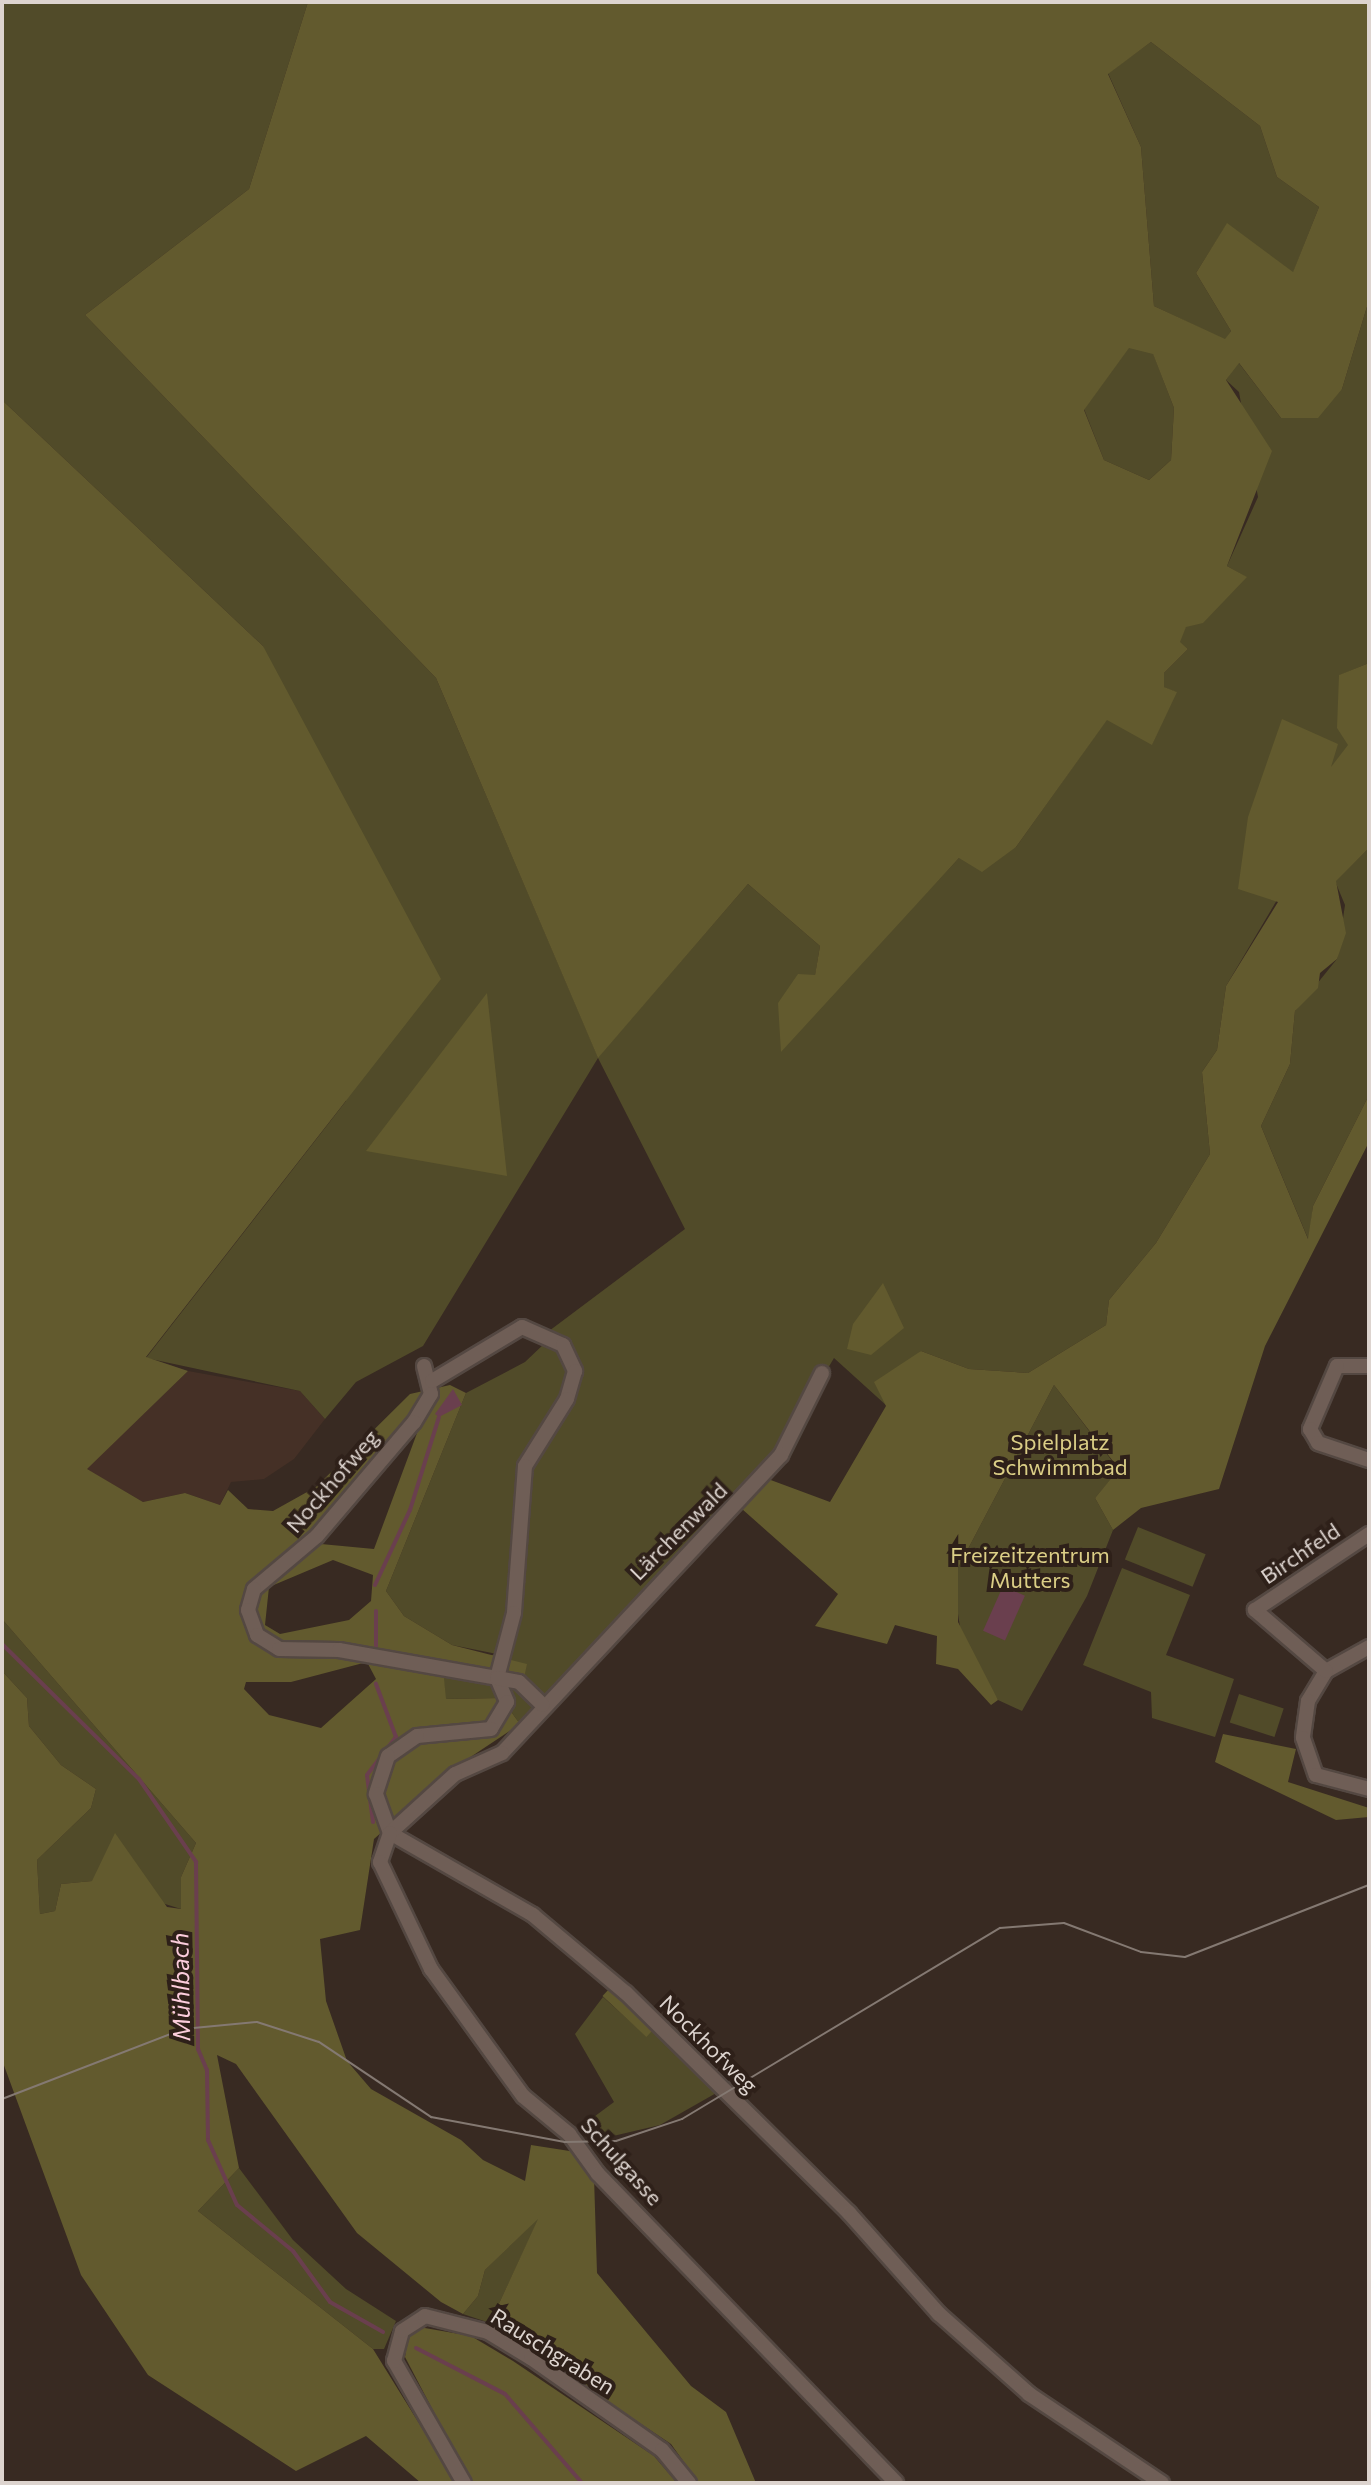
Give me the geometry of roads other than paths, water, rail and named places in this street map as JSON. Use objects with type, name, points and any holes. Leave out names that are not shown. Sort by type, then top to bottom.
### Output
[{"type":"street","points":[[390,1833],[376,1794],[388,1756],[417,1736],[491,1729],[507,1702],[497,1678],[514,1613],[525,1466],[575,1376],[563,1345],[531,1328],[512,1329],[432,1381],[424,1366]]},
{"type":"street","points":[[1369,1366],[1337,1366],[1310,1429],[1318,1443],[1369,1460]]},
{"type":"street","name":"Lärchenwald","points":[[390,1833],[455,1774],[502,1753],[543,1705],[781,1455],[822,1373]]},
{"type":"street","name":"Nockhofweg","points":[[432,1381],[426,1407],[317,1536],[257,1584],[249,1616],[257,1635],[279,1649],[339,1650],[497,1678]]},
{"type":"street","name":"Birchfeld","points":[[1326,1671],[1255,1610],[1369,1534]]},
{"type":"street","points":[[1369,1647],[1326,1671],[1308,1701],[1306,1758],[1316,1775],[1369,1789]]},
{"type":"street","points":[[497,1678],[519,1682],[543,1705]]},
{"type":"street","name":"Nockhofweg","points":[[390,1833],[533,1915],[591,1963],[849,2213],[944,2318],[1029,2394],[1162,2483]]},
{"type":"street","name":"Schulgasse","points":[[390,1833],[380,1862],[424,1955],[523,2096],[569,2134],[598,2174],[788,2363],[896,2483]]},
{"type":"street","name":"Rauschgraben","points":[[464,2483],[394,2361],[402,2331],[425,2316],[488,2332],[531,2358],[662,2450],[689,2483]]},
{"type":"waterway","points":[[375,1585],[410,1510],[439,1417]]},
{"type":"waterway","points":[[376,1611],[376,1646]]},
{"type":"waterway","name":"Mühlbach","points":[[2,1644],[139,1779],[196,1862],[198,2049],[207,2070],[208,2140],[237,2205],[293,2251],[330,2302],[383,2332]]},
{"type":"waterway","points":[[373,1822],[367,1775],[396,1737],[376,1684]]},
{"type":"waterway","name":"Mühlbach","points":[[416,2348],[505,2394],[582,2483]]},
{"type":"tram line","points":[[2,2099],[183,2029],[257,2022],[319,2042],[431,2117],[565,2142],[616,2141],[682,2119],[1000,1928],[1064,1923],[1141,1952],[1185,1957],[1369,1885]]},
{"type":"park label","name":"Spielplatz Schwimmbad","points":[[1060,1454]]},
{"type":"park label","name":"Freizeitzentrum Mutters","points":[[1030,1566]]}]
